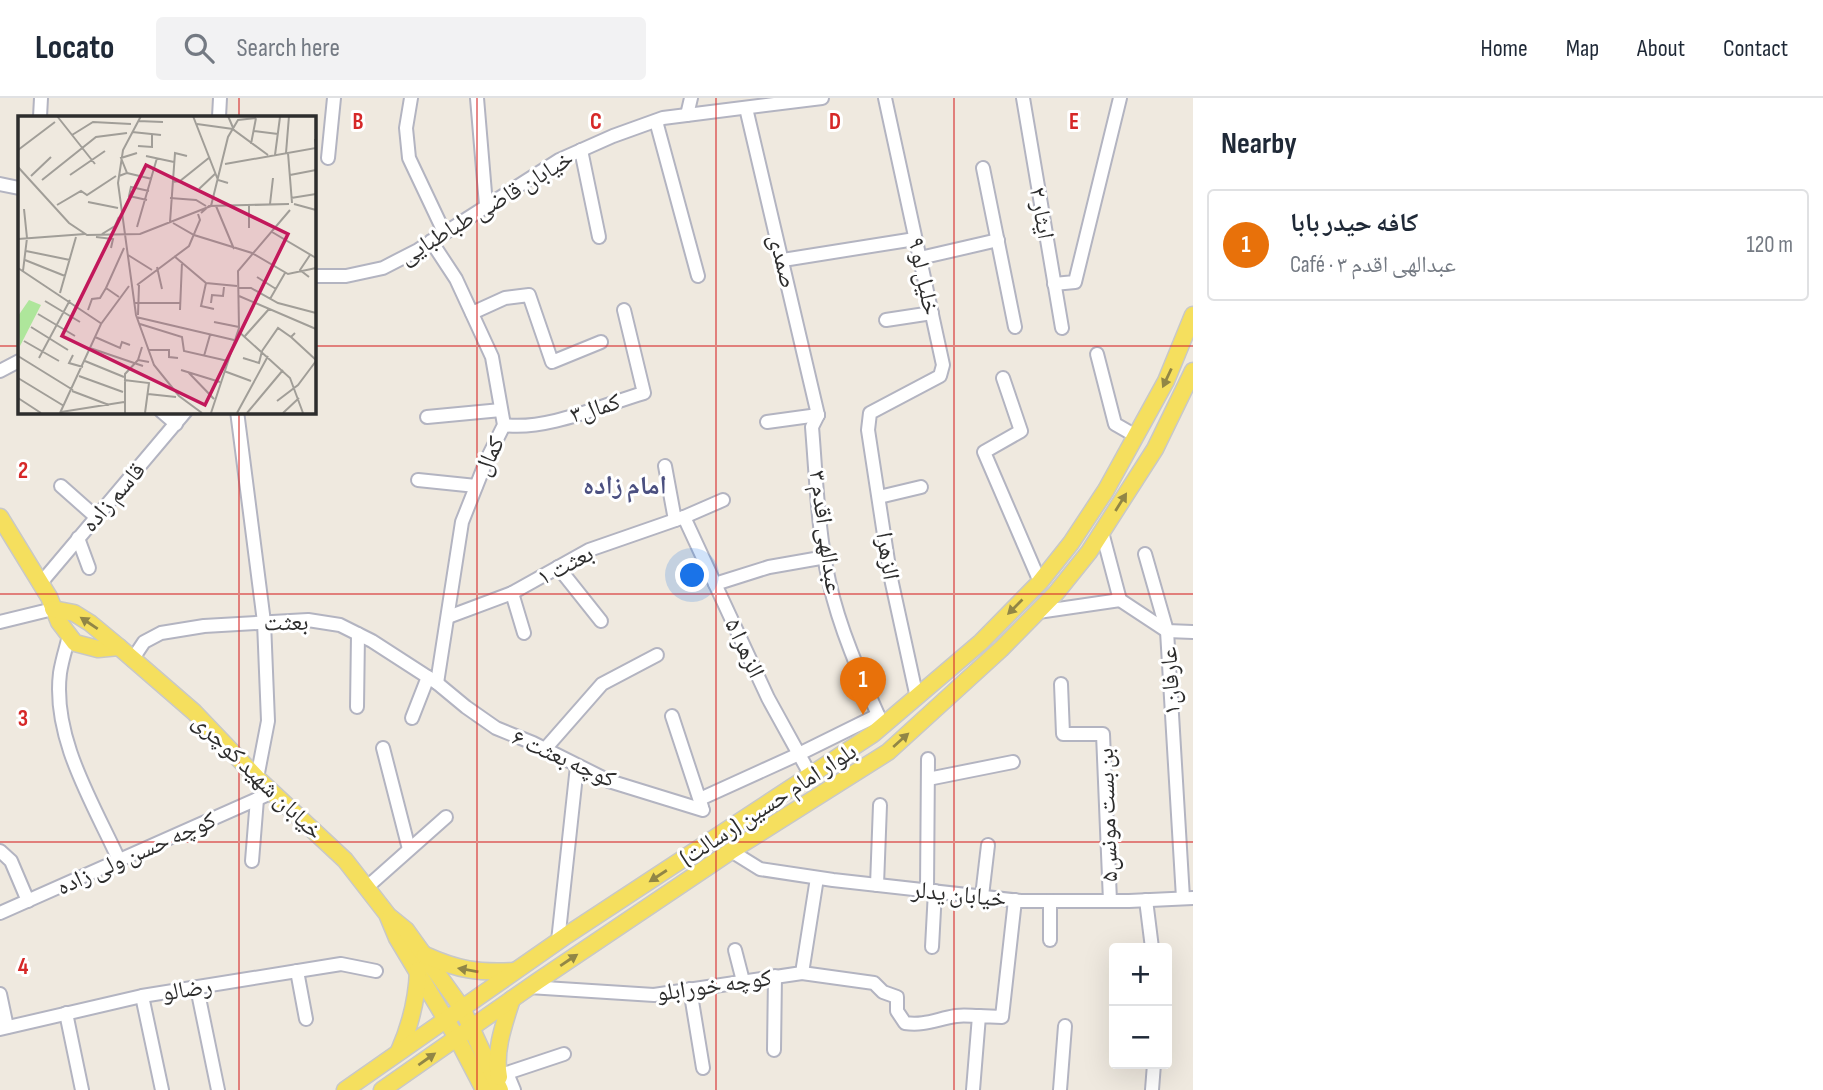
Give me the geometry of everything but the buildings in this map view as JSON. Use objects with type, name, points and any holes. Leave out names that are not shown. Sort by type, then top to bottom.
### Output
[{"type":"main road","name":"بلوار امام حسین (رسالت)","points":[[345,1090],[558,941],[811,776],[881,720],[917,698],[981,642],[1040,582],[1092,511],[1166,381],[1193,315]]},
{"type":"main road","name":"بلوار امام حسین (رسالت)","points":[[382,1090],[731,851],[888,752],[1001,649],[1056,593],[1102,532],[1155,449],[1193,370]]},
{"type":"main road","points":[[0,517],[75,643],[91,648],[119,647]]},
{"type":"main road","name":"خیابان شهید کوچری","points":[[53,609],[74,613],[119,647],[194,712],[257,778],[345,860],[387,914],[397,938],[462,1007],[501,1090]]},
{"type":"main road","points":[[399,1052],[411,1026],[421,962],[483,973],[514,971]]},
{"type":"main road","name":"خیابان شهید کوچری","points":[[421,962],[484,1090]]},
{"type":"main road","points":[[501,1090],[497,1065],[502,1031],[512,999]]},
{"type":"street","points":[[40,116],[41,98]]},
{"type":"street","points":[[219,116],[220,98]]},
{"type":"street","points":[[328,158],[334,98]]},
{"type":"street","points":[[411,98],[406,128],[409,158],[444,232]]},
{"type":"street","points":[[477,98],[486,205]]},
{"type":"street","points":[[687,115],[691,98]]},
{"type":"street","name":"خیابان قاضی طباطبایی","points":[[315,276],[346,275],[383,268],[418,250],[559,160],[656,121],[822,98]]},
{"type":"street","name":"خلیل لو ۹","points":[[870,413],[940,376],[943,365],[885,98]]},
{"type":"street","name":"ایثار ۲","points":[[1023,98],[1062,328]]},
{"type":"street","points":[[1054,284],[1075,282],[1120,98]]},
{"type":"street","name":"صمدی","points":[[746,108],[818,415]]},
{"type":"street","points":[[656,121],[698,276]]},
{"type":"street","points":[[581,150],[599,237]]},
{"type":"street","points":[[983,168],[1015,327]]},
{"type":"street","points":[[0,184],[18,188]]},
{"type":"street","points":[[783,260],[915,239]]},
{"type":"street","points":[[920,258],[998,240]]},
{"type":"street","name":"کمال","points":[[412,718],[432,680],[448,617],[462,522],[504,425],[492,357],[456,279],[431,241]]},
{"type":"street","points":[[472,313],[505,298],[529,295],[552,362],[601,342]]},
{"type":"street","name":"کمال۳","points":[[504,425],[522,427],[556,420],[644,393],[624,310]]},
{"type":"street","points":[[886,320],[932,313]]},
{"type":"street","points":[[1097,354],[1115,424],[1136,436]]},
{"type":"street","points":[[0,371],[18,362]]},
{"type":"street","points":[[1003,378],[1021,431],[984,452],[1040,582]]},
{"type":"street","points":[[427,418],[501,410]]},
{"type":"street","points":[[163,413],[176,424]]},
{"type":"street","name":"قاسم زاده","points":[[40,584],[184,413]]},
{"type":"street","points":[[237,413],[264,622],[268,721],[257,778]]},
{"type":"street","name":"الزهرا","points":[[870,413],[869,430],[890,574],[917,698]]},
{"type":"street","points":[[767,422],[818,415]]},
{"type":"street","name":"عبدالهی اقدم ۳","points":[[818,415],[813,427],[829,580],[859,673],[881,720]]},
{"type":"street","name":"الزهرا ۵","points":[[665,466],[680,518],[715,584],[768,698],[811,776]]},
{"type":"street","points":[[418,480],[476,486]]},
{"type":"street","points":[[61,486],[96,517]]},
{"type":"street","points":[[879,497],[921,487]]},
{"type":"street","name":"بعثت ۱","points":[[448,617],[512,593],[589,550],[723,500]]},
{"type":"street","points":[[1102,532],[1120,600]]},
{"type":"street","points":[[78,538],[89,568]]},
{"type":"street","name":"عارفان۱","points":[[1145,554],[1167,631],[1188,898]]},
{"type":"street","points":[[715,584],[769,567],[826,557]]},
{"type":"street","points":[[558,567],[601,621]]},
{"type":"street","points":[[512,593],[524,633]]},
{"type":"street","points":[[1038,612],[1120,600],[1167,631],[1193,632]]},
{"type":"street","points":[[0,622],[53,609]]},
{"type":"street","name":"بعثت","points":[[132,660],[144,642],[161,632],[204,626],[308,620],[340,625],[359,634],[432,680]]},
{"type":"street","points":[[357,708],[359,634]]},
{"type":"street","points":[[69,636],[60,675],[61,714],[69,744],[119,860]]},
{"type":"street","points":[[545,749],[602,684],[657,655]]},
{"type":"street","name":"کوچه بعثت ۶","points":[[432,680],[496,727],[577,766],[609,780],[701,805]]},
{"type":"street","name":"بن بست مونس۵","points":[[1061,684],[1063,734],[1103,734],[1110,901]]},
{"type":"street","points":[[672,716],[701,805],[799,754],[881,720]]},
{"type":"street","points":[[383,748],[410,849]]},
{"type":"street","points":[[928,759],[932,947]]},
{"type":"street","points":[[928,779],[1013,762]]},
{"type":"street","points":[[558,941],[577,766]]},
{"type":"street","name":"کوچه حسن ولی زاده","points":[[0,914],[273,792]]},
{"type":"street","points":[[252,861],[257,799]]},
{"type":"street","points":[[877,885],[880,805]]},
{"type":"street","points":[[366,888],[446,817]]},
{"type":"street","points":[[982,897],[988,845]]},
{"type":"street","points":[[0,851],[11,861],[28,901]]},
{"type":"street","name":"خیابان یدلر","points":[[731,851],[760,869],[982,897],[1051,901],[1188,898]]},
{"type":"street","name":"کوچه خورابلو","points":[[529,987],[654,995],[802,973],[817,878]]},
{"type":"street","points":[[802,973],[874,983],[883,992],[897,997],[897,1011],[905,1023],[916,1025],[957,1016],[1002,1017],[1015,900]]},
{"type":"street","points":[[1146,900],[1151,943]]},
{"type":"street","points":[[1050,940],[1051,901]]},
{"type":"street","points":[[735,950],[743,981]]},
{"type":"street","name":"رضالو","points":[[3,1028],[142,996],[341,964],[376,971]]},
{"type":"street","points":[[297,971],[306,1019]]},
{"type":"street","points":[[774,1050],[775,976]]},
{"type":"street","points":[[197,988],[218,1090]]},
{"type":"street","points":[[690,989],[703,1068]]},
{"type":"street","points":[[0,994],[3,1028]]},
{"type":"street","points":[[142,996],[162,1090]]},
{"type":"street","points":[[66,1013],[82,1090]]},
{"type":"street","points":[[973,1090],[979,1016]]},
{"type":"street","points":[[1060,1090],[1065,1026]]},
{"type":"street","points":[[514,1090],[507,1073],[564,1054]]},
{"type":"street","points":[[1152,1090],[1154,1069]]},
{"type":"place","name":"کافه حیدر بابا","points":[[863,715]]},
{"type":"district","name":"امام زاده","points":[[625,485]]}]
